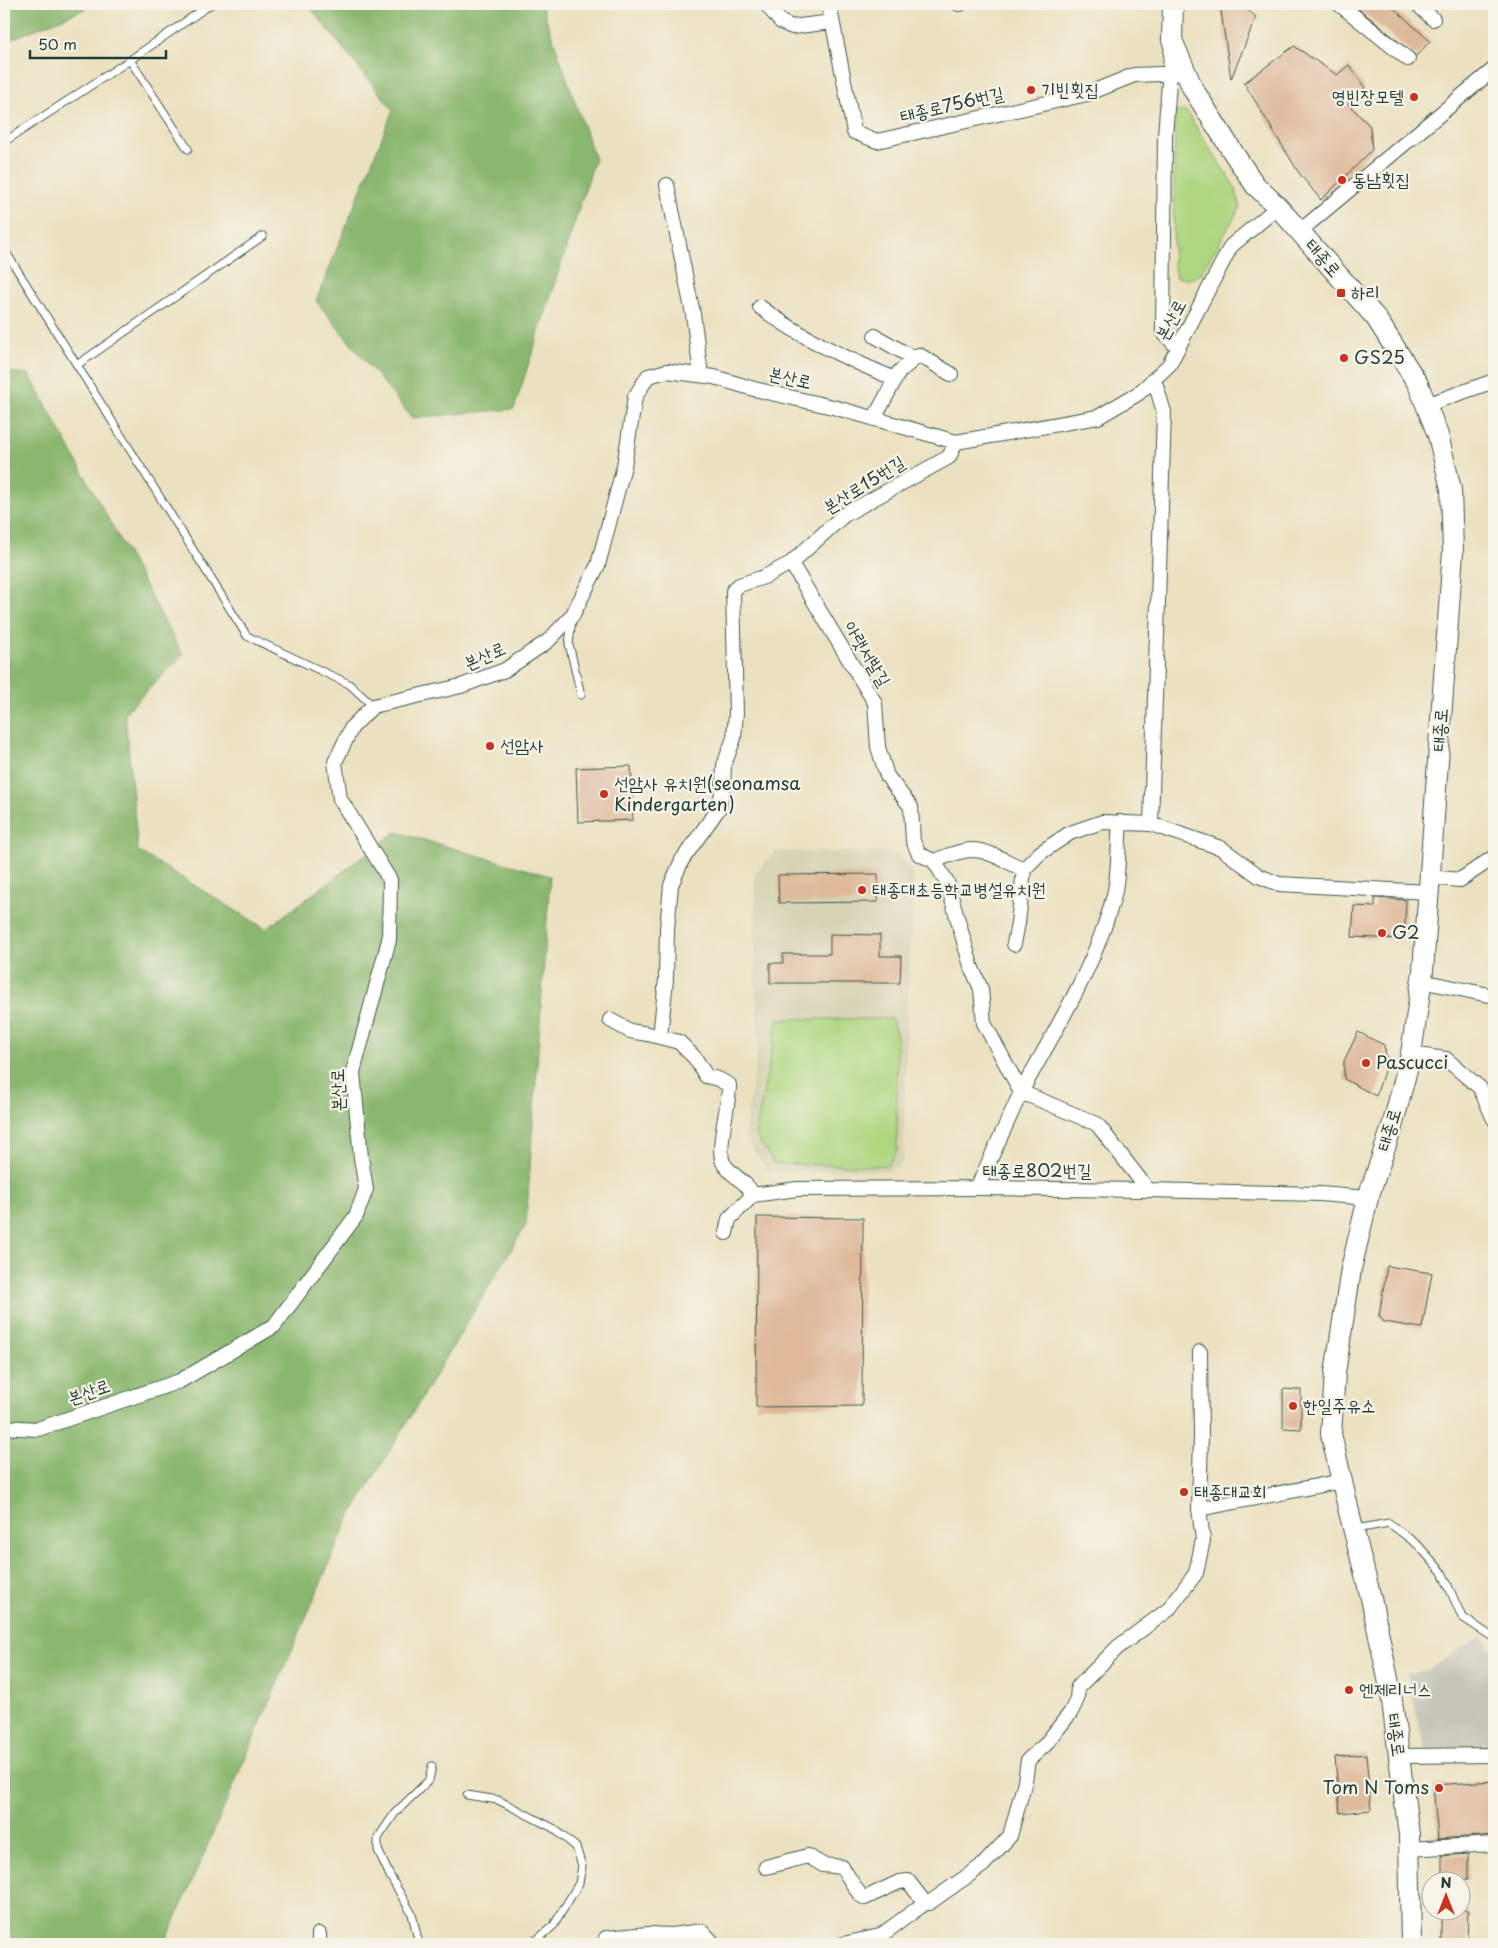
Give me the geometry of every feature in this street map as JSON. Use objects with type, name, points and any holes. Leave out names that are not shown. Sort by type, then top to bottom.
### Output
[{"type":"main road","name":"태종로","points":[[1173,4],[1172,40],[1178,74],[1193,89],[1255,185],[1300,231],[1376,318],[1408,366],[1418,384],[1438,435],[1452,489],[1453,551],[1422,981],[1411,1054],[1392,1127],[1368,1198],[1352,1270],[1335,1373],[1331,1434],[1377,1626],[1390,1693],[1409,1849],[1411,1944]]},
{"type":"street","points":[[766,4],[781,22],[792,27],[832,22]]},
{"type":"street","name":"태종로756번길","points":[[829,4],[854,132],[877,141],[1087,94],[1134,74],[1178,74]]},
{"type":"street","points":[[1339,4],[1408,59]]},
{"type":"street","points":[[1417,4],[1433,20]]},
{"type":"street","points":[[1300,231],[1494,69]]},
{"type":"street","points":[[1178,74],[1165,136],[1163,332],[1178,348]]},
{"type":"street","points":[[667,185],[693,314],[701,375]]},
{"type":"street","name":"본산로","points":[[4,1427],[38,1429],[180,1381],[274,1326],[356,1216],[366,1189],[361,1158],[353,1072],[389,940],[390,880],[340,799],[335,762],[352,727],[373,706],[461,686],[505,670],[548,641],[572,616],[598,565],[624,466],[635,397],[648,376],[667,371],[714,377],[956,442],[1098,417],[1139,393],[1169,365],[1231,246],[1278,207]]},
{"type":"street","points":[[760,307],[778,320],[845,357],[896,379]]},
{"type":"street","points":[[875,336],[915,359]]},
{"type":"street","points":[[874,419],[899,372],[919,355],[951,374]]},
{"type":"street","points":[[1151,824],[1164,412],[1154,379]]},
{"type":"street","points":[[1426,404],[1494,381]]},
{"type":"street","name":"본산로15번길","points":[[660,1037],[671,885],[682,860],[718,808],[723,787],[724,766],[734,738],[736,713],[733,592],[739,584],[764,577],[790,563],[844,515],[950,457],[956,442]]},
{"type":"street","name":"아랫서발길","points":[[790,563],[875,703],[878,747],[887,776],[911,807],[913,841],[918,854],[934,861]]},
{"type":"street","points":[[1014,944],[1024,869],[1040,853],[1070,833],[1102,822],[1151,824],[1221,848],[1259,876],[1279,884],[1429,884],[1460,880],[1494,857]]},
{"type":"street","points":[[977,1188],[1021,1092],[1086,974],[1115,892],[1120,822]]},
{"type":"street","points":[[1024,869],[986,853],[972,850],[952,854],[934,861],[947,882],[971,966],[981,989],[984,1024],[1021,1092],[1097,1124],[1148,1190]]},
{"type":"street","points":[[1422,981],[1494,996]]},
{"type":"street","points":[[610,1020],[630,1031],[679,1042],[696,1058],[706,1076],[718,1079],[729,1085],[729,1097],[720,1156],[724,1166],[748,1186],[753,1195],[729,1219],[726,1233]]},
{"type":"street","points":[[1411,1054],[1446,1059],[1480,1088],[1494,1119]]},
{"type":"street","name":"태종로802번길","points":[[753,1195],[797,1189],[977,1188],[1320,1194],[1368,1198]]},
{"type":"street","points":[[843,1944],[880,1936],[948,1891],[983,1865],[1010,1836],[1025,1781],[1028,1760],[1044,1745],[1071,1712],[1077,1699],[1078,1687],[1118,1647],[1168,1610],[1196,1573],[1203,1540],[1200,1509],[1202,1436],[1200,1352]]},
{"type":"street","points":[[1200,1509],[1342,1481]]},
{"type":"street","points":[[1399,1756],[1494,1755]]},
{"type":"street","points":[[1409,1849],[1494,1844]]},
{"type":"street","points":[[766,1867],[808,1856],[823,1865],[842,1867],[860,1895],[865,1898],[899,1882],[908,1881],[926,1904]]},
{"type":"street","points":[[606,1938],[648,1934],[672,1935],[702,1931],[714,1944]]},
{"type":"lane","points":[[4,142],[130,60],[211,4]]},
{"type":"lane","points":[[130,60],[188,149]]},
{"type":"lane","points":[[77,365],[262,236]]},
{"type":"lane","points":[[4,249],[247,636],[349,684],[373,706]]},
{"type":"lane","points":[[572,616],[569,644],[581,695]]},
{"type":"lane","points":[[1353,1530],[1389,1523],[1418,1545],[1442,1572],[1462,1617],[1494,1638]]},
{"type":"lane","points":[[419,1944],[412,1914],[390,1876],[378,1850],[378,1838],[395,1814],[429,1780],[432,1766]]},
{"type":"lane","points":[[467,1795],[498,1800],[553,1828],[576,1847],[582,1866],[579,1883],[554,1926],[538,1939],[528,1944]]},
{"type":"shaded area","points":[[775,851],[896,853],[914,876],[907,1010],[903,1162],[890,1171],[768,1171],[744,1137],[759,1041],[755,984],[755,874]]},
{"type":"shaded area","points":[[1481,1636],[1494,1652],[1494,1750],[1425,1750],[1407,1673],[1426,1671]]},
{"type":"shaded area","points":[[1493,1852],[1494,1944],[1492,1944]]},
{"type":"green space","points":[[4,4],[86,4],[85,9],[4,42]]},
{"type":"green space","points":[[307,4],[541,4],[595,159],[514,409],[412,418],[316,301],[393,110]]},
{"type":"green space","points":[[1186,111],[1236,189],[1240,208],[1201,273],[1190,280],[1176,277],[1173,263],[1175,112]]},
{"type":"green space","points":[[4,372],[29,374],[183,655],[125,713],[138,851],[266,929],[396,832],[550,876],[526,1225],[348,1520],[165,1944],[4,1944]]},
{"type":"green space","points":[[778,1019],[892,1019],[897,1037],[897,1151],[887,1166],[775,1164],[755,1135]]},
{"type":"building","points":[[1220,4],[1240,4],[1256,17],[1231,79]]},
{"type":"building","points":[[1353,4],[1389,4],[1430,41],[1416,56]]},
{"type":"building","points":[[1294,46],[1337,75],[1349,65],[1365,88],[1348,104],[1370,126],[1372,150],[1321,200],[1299,173],[1244,83]]},
{"type":"building","name":"선암사 유치원(seonamsa Kindergarten)","points":[[631,766],[633,820],[578,822],[576,768]]},
{"type":"building","points":[[878,874],[878,902],[779,903],[778,875]]},
{"type":"building","points":[[1375,898],[1406,900],[1404,939],[1352,937],[1354,906],[1375,907]]},
{"type":"building","points":[[830,934],[880,935],[880,956],[901,956],[900,983],[770,983],[770,963],[783,963],[783,954],[830,954]]},
{"type":"building","points":[[1358,1032],[1384,1045],[1387,1062],[1376,1096],[1344,1079],[1344,1061]]},
{"type":"building","points":[[757,1217],[863,1218],[862,1406],[756,1407]]},
{"type":"building","points":[[1387,1266],[1432,1273],[1422,1328],[1384,1322],[1379,1316]]},
{"type":"building","points":[[1283,1389],[1301,1390],[1301,1429],[1283,1428]]},
{"type":"building","points":[[1366,1754],[1371,1810],[1340,1813],[1335,1757]]},
{"type":"building","points":[[1494,1781],[1494,1835],[1438,1839],[1433,1785]]},
{"type":"building","points":[[1468,1854],[1468,1870],[1442,1870],[1442,1856]]},
{"type":"building","points":[[1441,1920],[1468,1920],[1467,1944],[1441,1944]]},
{"type":"place","name":"기빈횟집","points":[[1031,90]]},
{"type":"place","name":"영빈장모텔","points":[[1414,97]]},
{"type":"place","name":"동남횟집","points":[[1342,180]]},
{"type":"place","name":"하리","points":[[1341,293]]},
{"type":"place","name":"GS25","points":[[1344,358]]},
{"type":"place","name":"선암사","points":[[490,746]]},
{"type":"place","name":"선암사 유치원(seonamsa Kindergarten)","points":[[604,794]]},
{"type":"place","name":"태종대초등학교병설유치원","points":[[862,890]]},
{"type":"place","name":"G2","points":[[1382,933]]},
{"type":"place","name":"Pascucci","points":[[1366,1063]]},
{"type":"place","name":"한일주유소","points":[[1293,1406]]},
{"type":"place","name":"태종대교회","points":[[1184,1492]]},
{"type":"place","name":"엔제리너스","points":[[1349,1690]]},
{"type":"place","name":"Tom N Toms","points":[[1439,1788]]}]
